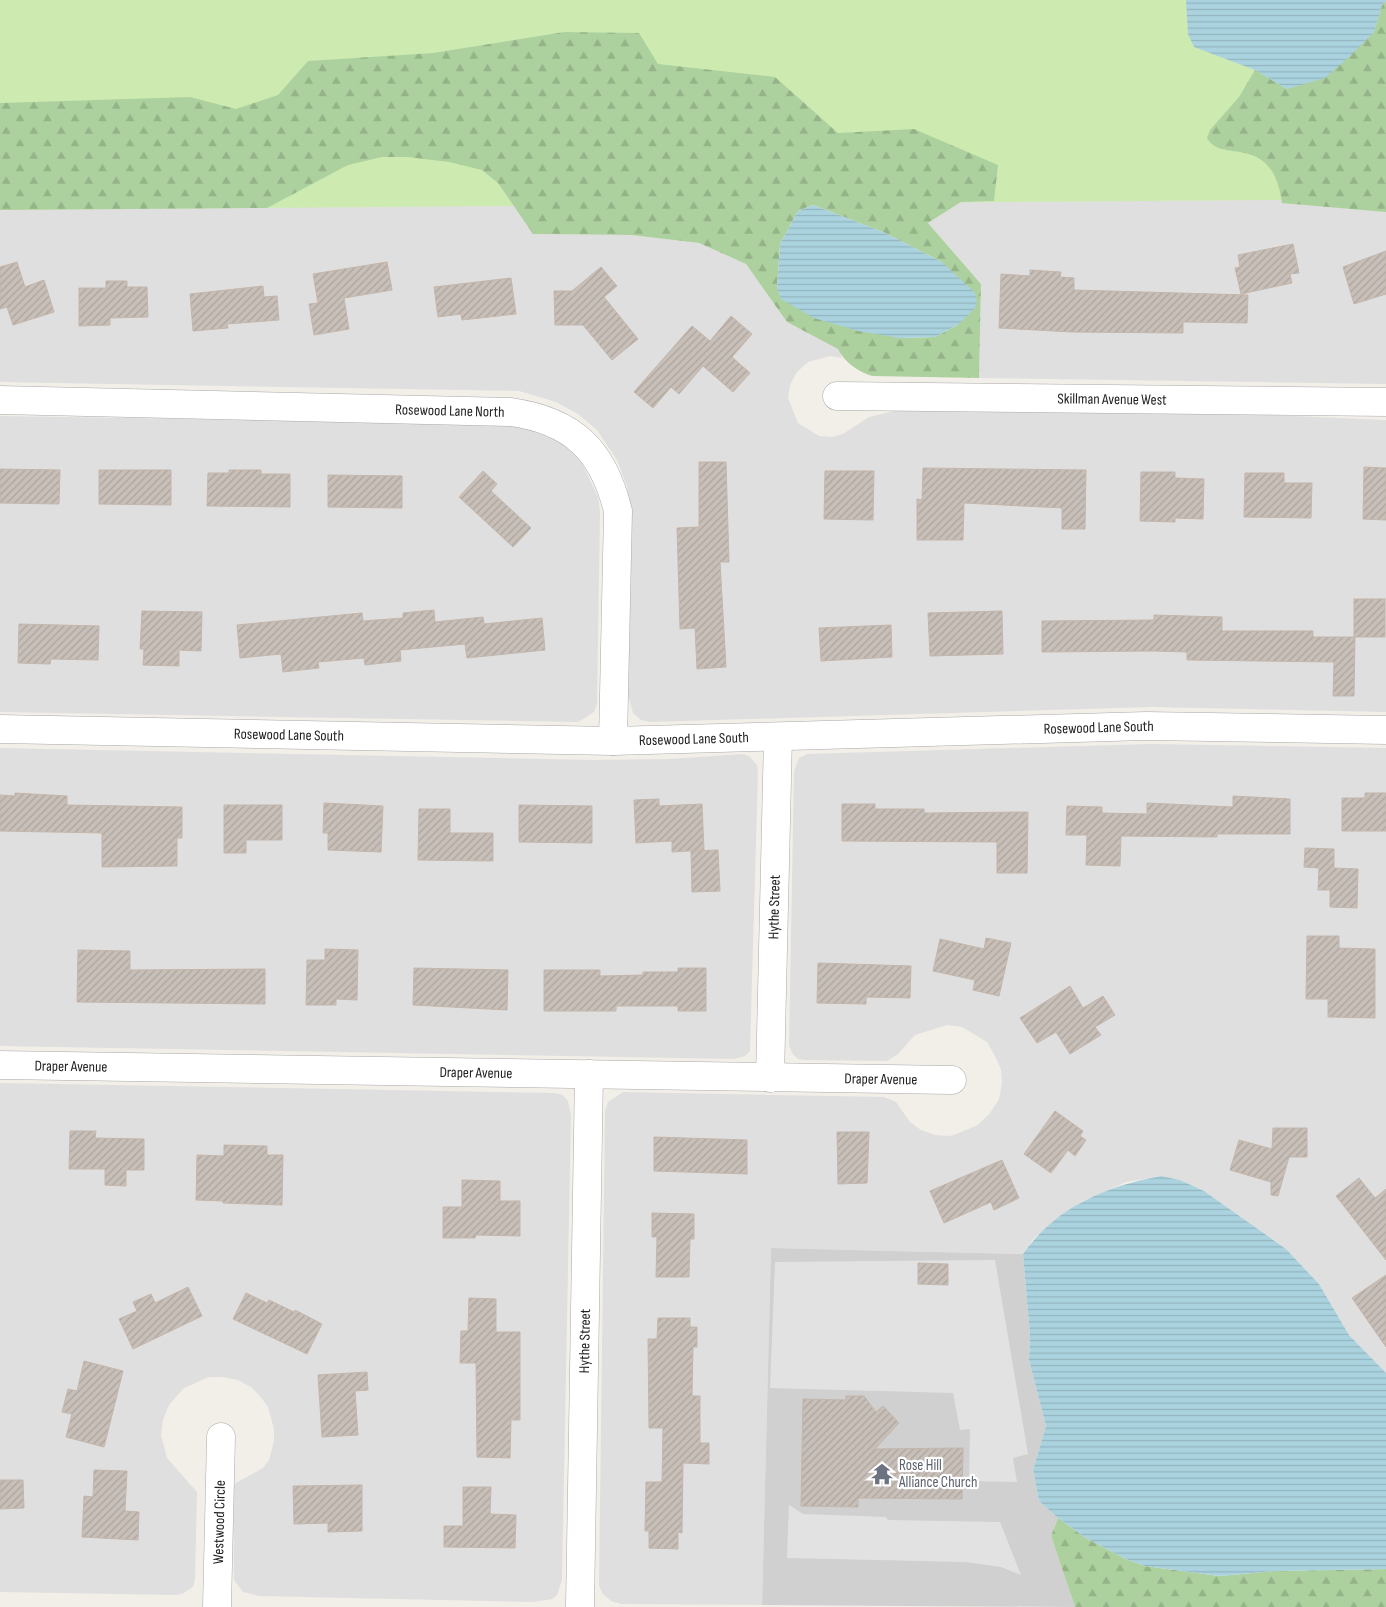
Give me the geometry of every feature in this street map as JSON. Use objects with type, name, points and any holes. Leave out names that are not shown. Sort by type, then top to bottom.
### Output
[{"type":"street","name":"Skillman Avenue West","points":[[837,396],[1386,402]]},
{"type":"street","name":"Rosewood Lane North","points":[[0,400],[511,412],[537,416],[561,426],[583,442],[600,462],[612,485],[618,511],[613,741]]},
{"type":"street","name":"Rosewood Lane South","points":[[0,729],[613,741],[1146,726],[1386,730]]},
{"type":"street","name":"Hythe Street","points":[[770,1078],[778,736]]},
{"type":"street","name":"Draper Avenue","points":[[0,1065],[952,1080]]},
{"type":"street","name":"Hythe Street","points":[[580,1607],[589,1074]]},
{"type":"street","name":"Westwood Circle","points":[[217,1607],[220,1437]]},
{"type":"shaded area","points":[[1282,200],[1386,212],[1386,384],[979,378],[981,284],[928,223],[961,202]]},
{"type":"shaded area","points":[[514,205],[533,234],[631,235],[699,243],[746,264],[787,322],[839,349],[842,358],[830,356],[808,362],[797,372],[790,385],[788,398],[798,423],[819,436],[832,437],[843,434],[869,417],[898,410],[1250,414],[1386,420],[1386,712],[1152,707],[650,722],[641,720],[633,713],[628,695],[631,523],[627,486],[617,460],[597,430],[578,414],[556,402],[519,391],[0,382],[0,210]]},
{"type":"shaded area","points":[[0,416],[516,424],[537,429],[559,440],[580,459],[598,497],[600,512],[597,704],[594,712],[578,722],[0,712]]},
{"type":"shaded area","points":[[1149,744],[1386,748],[1386,1373],[1349,1335],[1319,1284],[1286,1249],[1204,1191],[1180,1180],[1160,1176],[1126,1182],[1081,1202],[1034,1238],[1023,1254],[771,1248],[762,1605],[621,1604],[611,1601],[602,1593],[599,1585],[605,1111],[608,1102],[623,1092],[884,1097],[896,1102],[910,1122],[921,1130],[935,1135],[951,1136],[978,1125],[990,1113],[999,1099],[1002,1083],[1001,1070],[996,1058],[987,1042],[962,1027],[947,1025],[915,1035],[898,1054],[887,1061],[805,1060],[798,1059],[792,1053],[789,1045],[794,771],[799,758],[807,754]]},
{"type":"shaded area","points":[[0,748],[591,760],[670,759],[743,754],[749,756],[757,765],[758,773],[750,1051],[745,1056],[734,1059],[0,1046]]},
{"type":"shaded area","points":[[0,1083],[555,1093],[563,1095],[568,1101],[571,1115],[562,1580],[557,1595],[552,1599],[533,1602],[259,1596],[243,1592],[234,1580],[233,1487],[236,1483],[263,1468],[269,1460],[274,1441],[274,1429],[268,1407],[260,1396],[251,1387],[238,1380],[223,1377],[209,1377],[184,1388],[169,1405],[163,1420],[161,1435],[167,1458],[197,1492],[195,1580],[193,1587],[182,1594],[176,1595],[0,1592]]},
{"type":"shaded area","points":[[771,1248],[1023,1254],[1030,1336],[1029,1360],[1046,1426],[1033,1470],[1039,1501],[1058,1518],[1051,1536],[1075,1607],[762,1605]]},
{"type":"shaded area","points":[[995,1260],[1028,1454],[1013,1458],[1017,1482],[969,1481],[970,1429],[960,1430],[953,1393],[770,1388],[775,1262]]},
{"type":"shaded area","points":[[789,1505],[803,1514],[886,1517],[888,1520],[1000,1522],[1021,1575],[1001,1567],[965,1562],[787,1558]]},
{"type":"green space","points":[[0,0],[1386,0],[1386,212],[1282,203],[1282,200],[0,210]]},
{"type":"green space","points":[[1386,1],[1386,212],[1282,203],[1276,180],[1268,166],[1258,157],[1214,146],[1207,138],[1210,130],[1239,97],[1255,70],[1287,89],[1374,32],[1382,5]]},
{"type":"green space","points":[[564,32],[639,33],[658,64],[775,77],[838,133],[914,129],[998,165],[994,201],[961,202],[928,223],[981,284],[979,378],[872,376],[867,374],[848,362],[838,349],[787,322],[746,264],[699,243],[631,235],[533,234],[498,183],[482,170],[449,162],[407,157],[382,157],[348,165],[267,208],[0,210],[0,103],[190,97],[236,109],[278,95],[308,61],[433,53]],"holes":[[[813,205],[883,232],[942,262],[959,324],[935,337],[900,338],[777,288],[780,244],[798,211]]]},
{"type":"green space","points":[[1058,1518],[1086,1538],[1126,1559],[1145,1566],[1219,1576],[1275,1571],[1386,1569],[1386,1607],[1075,1607],[1051,1536]]},
{"type":"water","points":[[1186,0],[1386,1],[1382,5],[1374,32],[1349,57],[1325,78],[1287,89],[1255,70],[1194,47],[1188,34]]},
{"type":"water","points":[[813,205],[883,232],[942,262],[975,293],[977,302],[975,308],[959,324],[935,337],[900,338],[858,331],[814,318],[781,299],[777,288],[780,244],[798,211]]},
{"type":"water","points":[[1161,1176],[1180,1180],[1204,1191],[1286,1249],[1319,1284],[1349,1335],[1386,1373],[1386,1569],[1275,1571],[1219,1576],[1145,1566],[1126,1559],[1086,1538],[1058,1518],[1039,1501],[1033,1470],[1046,1426],[1029,1360],[1030,1336],[1023,1254],[1051,1223],[1084,1201],[1121,1186]]},
{"type":"building","points":[[1293,244],[1299,273],[1290,274],[1292,283],[1241,294],[1235,268],[1240,267],[1238,255]]},
{"type":"building","points":[[1386,251],[1386,294],[1354,304],[1343,267]]},
{"type":"building","points":[[17,262],[25,287],[44,280],[54,312],[13,325],[7,307],[0,309],[0,267]]},
{"type":"building","points":[[387,262],[392,290],[344,298],[349,329],[314,335],[309,304],[318,303],[313,274]]},
{"type":"building","points":[[601,267],[617,286],[604,297],[638,339],[612,360],[583,325],[555,325],[554,291],[572,291]]},
{"type":"building","points":[[1030,270],[1061,272],[1060,277],[1074,278],[1074,290],[1248,295],[1247,323],[1183,322],[1183,333],[1072,332],[999,328],[1001,274],[1030,276]]},
{"type":"building","points":[[511,278],[516,314],[462,320],[461,314],[438,317],[434,287]]},
{"type":"building","points":[[106,281],[127,281],[127,287],[147,287],[148,317],[110,318],[110,325],[79,326],[79,288],[106,288]]},
{"type":"building","points":[[263,286],[264,297],[277,296],[279,320],[227,324],[228,328],[193,331],[190,294]]},
{"type":"building","points":[[731,316],[752,334],[732,357],[750,373],[733,392],[703,366],[679,394],[671,387],[653,408],[634,392],[692,326],[710,341]]},
{"type":"building","points":[[699,462],[726,462],[729,562],[720,562],[726,667],[697,669],[695,628],[680,629],[677,528],[699,527]]},
{"type":"building","points":[[1364,467],[1386,468],[1386,520],[1363,519]]},
{"type":"building","points":[[923,468],[1086,470],[1085,529],[1062,529],[1062,508],[964,503],[963,540],[917,540],[917,499],[922,500]]},
{"type":"building","points":[[0,469],[60,470],[59,504],[0,503]]},
{"type":"building","points":[[99,470],[171,470],[171,505],[99,504]]},
{"type":"building","points":[[229,470],[261,470],[261,474],[290,474],[290,507],[207,506],[208,473],[229,473]]},
{"type":"building","points":[[483,471],[497,484],[491,491],[531,528],[513,547],[459,497]]},
{"type":"building","points":[[825,471],[874,471],[873,520],[824,519]]},
{"type":"building","points":[[1141,472],[1175,472],[1175,478],[1204,479],[1203,519],[1175,518],[1175,522],[1140,521]]},
{"type":"building","points":[[1245,473],[1284,473],[1284,483],[1312,483],[1311,518],[1244,517]]},
{"type":"building","points":[[328,475],[402,476],[402,508],[328,507]]},
{"type":"building","points":[[1354,599],[1385,599],[1385,637],[1354,637]]},
{"type":"building","points":[[434,610],[435,622],[483,617],[484,624],[542,618],[545,650],[467,658],[465,644],[400,650],[401,661],[365,665],[364,658],[318,662],[319,668],[283,672],[281,654],[240,658],[237,625],[362,613],[363,621],[403,618],[403,613]]},
{"type":"building","points":[[142,611],[202,612],[201,651],[179,650],[179,666],[143,665],[144,649],[140,649]]},
{"type":"building","points":[[1002,611],[1003,654],[930,656],[928,613]]},
{"type":"building","points":[[1154,615],[1222,617],[1222,631],[1313,631],[1313,637],[1355,637],[1354,696],[1333,696],[1334,662],[1187,660],[1187,652],[1042,652],[1042,621],[1154,620]]},
{"type":"building","points":[[19,624],[99,626],[98,660],[51,659],[50,664],[18,663]]},
{"type":"building","points":[[891,625],[892,657],[821,661],[819,628]]},
{"type":"building","points":[[15,793],[67,796],[67,805],[182,807],[182,838],[177,838],[177,866],[102,867],[102,833],[0,831],[0,795],[15,796]]},
{"type":"building","points":[[1365,793],[1386,793],[1386,831],[1342,831],[1342,798],[1365,798]]},
{"type":"building","points":[[1233,796],[1290,799],[1290,834],[1217,834],[1217,837],[1121,836],[1120,866],[1086,865],[1087,835],[1066,835],[1067,806],[1102,807],[1102,813],[1147,814],[1147,803],[1233,807]]},
{"type":"building","points":[[659,799],[659,806],[702,804],[704,850],[672,852],[672,841],[636,843],[634,800]]},
{"type":"building","points":[[324,803],[383,806],[381,852],[328,850],[328,833],[323,833]]},
{"type":"building","points":[[842,804],[875,804],[875,809],[924,809],[924,813],[1028,812],[1027,873],[997,873],[997,842],[842,841]]},
{"type":"building","points":[[224,805],[282,805],[282,840],[246,840],[246,853],[224,853]]},
{"type":"building","points":[[519,805],[592,806],[592,843],[519,842]]},
{"type":"building","points":[[419,809],[450,809],[450,833],[493,833],[493,861],[418,860]]},
{"type":"building","points":[[1305,848],[1334,849],[1334,868],[1358,869],[1357,908],[1330,907],[1330,890],[1318,890],[1319,868],[1304,867]]},
{"type":"building","points":[[718,850],[720,891],[692,892],[691,851]]},
{"type":"building","points":[[1307,936],[1339,936],[1339,948],[1375,949],[1375,1018],[1328,1017],[1328,999],[1306,999]]},
{"type":"building","points":[[986,938],[1011,943],[999,996],[973,990],[975,980],[933,971],[940,939],[984,949]]},
{"type":"building","points":[[325,949],[358,950],[357,1000],[336,999],[336,1005],[306,1005],[307,960],[325,960]]},
{"type":"building","points":[[78,950],[130,951],[130,970],[265,969],[265,1004],[77,1002]]},
{"type":"building","points":[[818,963],[911,966],[910,998],[866,997],[866,1004],[817,1003]]},
{"type":"building","points":[[414,968],[508,970],[507,1010],[413,1005]]},
{"type":"building","points":[[678,968],[706,968],[706,1011],[678,1011],[678,1006],[616,1006],[616,1011],[544,1011],[544,970],[600,970],[600,976],[643,975],[643,972],[678,972]]},
{"type":"building","points":[[1070,986],[1083,1008],[1103,996],[1115,1015],[1095,1027],[1101,1035],[1070,1054],[1056,1032],[1037,1043],[1020,1018]]},
{"type":"building","points":[[1055,1111],[1083,1131],[1080,1136],[1086,1140],[1075,1156],[1068,1150],[1051,1173],[1024,1154]]},
{"type":"building","points":[[1273,1128],[1307,1128],[1307,1157],[1289,1157],[1278,1196],[1271,1195],[1271,1182],[1230,1170],[1239,1140],[1272,1149]]},
{"type":"building","points":[[70,1131],[96,1131],[95,1138],[144,1139],[144,1170],[126,1170],[126,1186],[105,1185],[105,1169],[69,1169]]},
{"type":"building","points":[[837,1132],[869,1132],[867,1183],[838,1184]]},
{"type":"building","points":[[654,1137],[747,1140],[747,1174],[654,1171]]},
{"type":"building","points":[[224,1145],[267,1146],[267,1155],[283,1155],[282,1205],[196,1200],[197,1155],[224,1156]]},
{"type":"building","points":[[1002,1160],[1019,1198],[994,1210],[991,1202],[944,1223],[930,1191]]},
{"type":"building","points":[[1359,1178],[1375,1198],[1386,1189],[1386,1260],[1336,1196]]},
{"type":"building","points":[[462,1180],[500,1181],[500,1201],[520,1201],[520,1236],[476,1235],[475,1238],[443,1238],[443,1207],[462,1207]]},
{"type":"building","points":[[652,1213],[694,1214],[694,1239],[690,1239],[689,1277],[656,1277],[657,1237],[652,1237]]},
{"type":"building","points":[[918,1263],[948,1264],[948,1285],[918,1284]]},
{"type":"building","points":[[1386,1275],[1386,1347],[1352,1298]]},
{"type":"building","points":[[188,1287],[202,1316],[133,1349],[119,1319],[137,1311],[133,1302],[151,1294],[155,1303]]},
{"type":"building","points":[[246,1293],[267,1303],[269,1300],[294,1312],[295,1310],[322,1324],[307,1354],[233,1319]]},
{"type":"building","points":[[469,1298],[496,1299],[496,1332],[520,1332],[520,1420],[511,1420],[510,1458],[477,1457],[476,1363],[460,1363],[461,1331],[468,1331]]},
{"type":"building","points":[[658,1318],[690,1318],[690,1327],[697,1327],[697,1347],[693,1347],[692,1396],[700,1396],[700,1443],[709,1443],[709,1464],[683,1463],[682,1533],[678,1532],[678,1549],[649,1548],[649,1531],[645,1531],[646,1482],[662,1482],[663,1428],[649,1428],[648,1339],[657,1339]]},
{"type":"building","points":[[84,1361],[123,1371],[104,1447],[66,1437],[72,1414],[62,1412],[68,1389],[77,1391]]},
{"type":"building","points":[[367,1372],[368,1390],[355,1391],[358,1435],[322,1437],[318,1375]]},
{"type":"building","name":"Rose Hill Alliance Church","points":[[846,1396],[864,1396],[876,1412],[883,1406],[899,1423],[875,1449],[963,1448],[962,1499],[858,1498],[858,1507],[801,1506],[803,1399],[846,1400]]},
{"type":"building","points":[[94,1470],[127,1471],[125,1511],[139,1512],[138,1540],[82,1537],[84,1496],[93,1497]]},
{"type":"building","points":[[0,1480],[23,1480],[24,1508],[0,1509]]},
{"type":"building","points":[[362,1485],[362,1531],[328,1532],[328,1523],[294,1524],[293,1486]]},
{"type":"building","points":[[463,1487],[491,1487],[490,1514],[516,1515],[515,1548],[444,1547],[444,1526],[463,1526]]},
{"type":"place","name":"Rose Hill Alliance Church","points":[[882,1474]]}]
